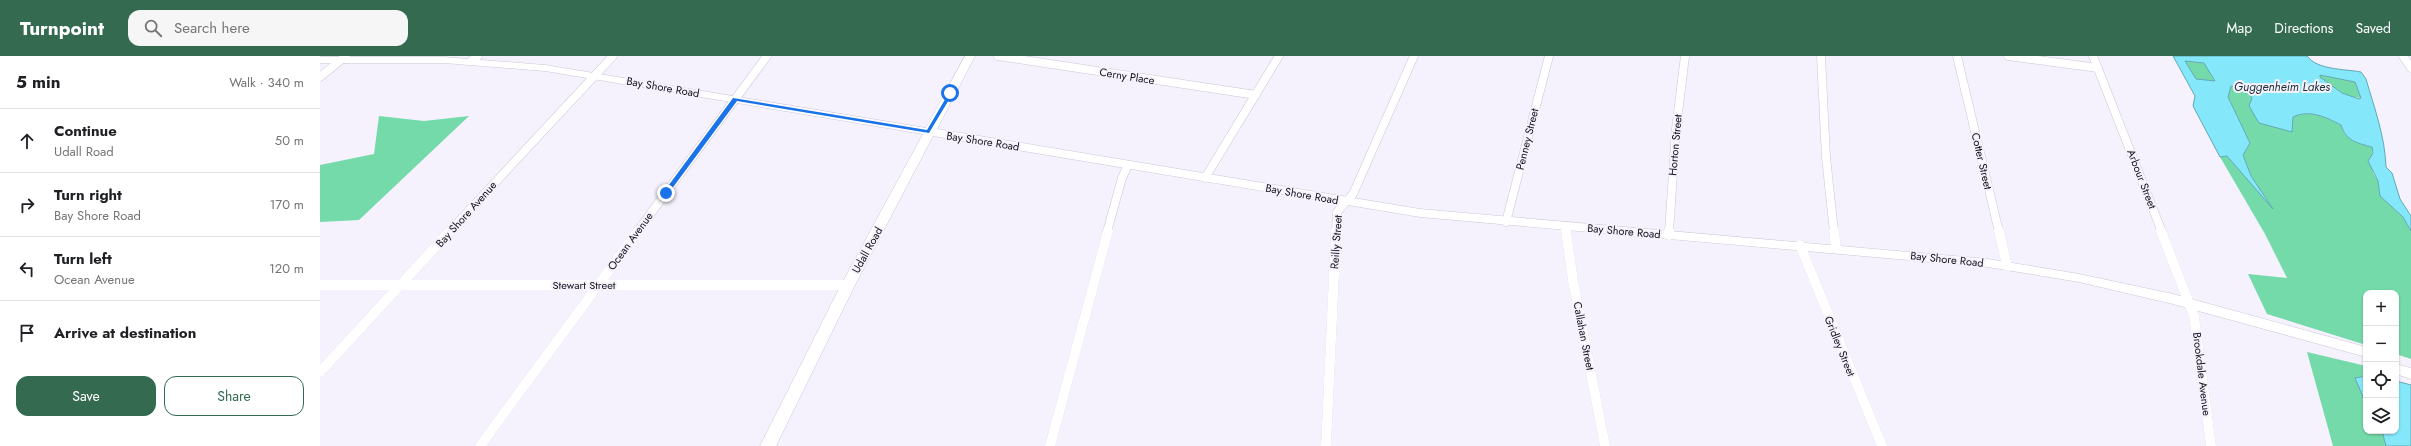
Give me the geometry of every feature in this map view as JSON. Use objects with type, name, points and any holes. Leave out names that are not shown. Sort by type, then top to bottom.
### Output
[{"type":"main road","name":"Udall Road","points":[[768,446],[848,285],[970,56]]},
{"type":"main road","name":"Bay Shore Road","points":[[320,60],[344,58],[474,58],[594,75],[1346,202],[1420,213],[1506,222],[1936,257],[2007,266],[2102,283],[2190,303],[2363,351]]},
{"type":"main road","name":"Bay Shore Road","points":[[2284,330],[2363,358]]},
{"type":"main road","points":[[2399,363],[2411,366]]},
{"type":"main road","points":[[2399,370],[2411,374]]},
{"type":"street","name":"Bay Shore Avenue","points":[[320,372],[613,56]]},
{"type":"street","name":"Ocean Avenue","points":[[480,446],[767,56]]},
{"type":"street","name":"Cerny Place","points":[[998,56],[1256,95]]},
{"type":"street","points":[[1205,178],[1279,56]]},
{"type":"street","name":"Reilly Street","points":[[1326,446],[1337,214],[1353,194],[1414,56]]},
{"type":"street","name":"Penney Street","points":[[1506,222],[1549,56]]},
{"type":"street","name":"Horton Street","points":[[1669,235],[1676,129],[1685,56]]},
{"type":"street","points":[[1821,56],[1826,157],[1836,248]]},
{"type":"street","name":"Cotter Street","points":[[1957,56],[2007,266]]},
{"type":"street","points":[[2008,56],[2098,68]]},
{"type":"street","name":"Arbour Street","points":[[2093,56],[2190,303]]},
{"type":"street","points":[[2403,56],[2411,68]]},
{"type":"street","points":[[320,77],[344,58]]},
{"type":"street","points":[[1050,446],[1122,178],[1128,165]]},
{"type":"street","name":"Callahan Street","points":[[1565,226],[1573,281],[1605,446]]},
{"type":"street","name":"Gridley Street","points":[[1800,245],[1882,446]]},
{"type":"street","name":"Stewart Street","points":[[320,285],[848,285]]},
{"type":"street","name":"Brookdale Avenue","points":[[2190,303],[2196,321],[2211,446]]},
{"type":"green space","points":[[2185,61],[2204,63],[2215,81],[2196,79]]},
{"type":"green space","points":[[2320,75],[2355,82],[2361,98],[2347,96],[2319,77]]},
{"type":"green space","points":[[2230,86],[2247,89],[2252,98],[2292,131],[2293,117],[2305,114],[2317,115],[2341,125],[2349,138],[2372,147],[2373,173],[2378,181],[2380,196],[2403,217],[2411,231],[2411,359],[2399,355],[2399,290],[2363,290],[2363,344],[2267,314],[2248,274],[2287,278],[2265,234],[2220,157],[2227,156],[2271,206],[2251,176],[2243,155],[2250,143],[2228,97]]},
{"type":"green space","points":[[379,116],[424,121],[469,116],[359,220],[320,222],[320,165],[374,154]]},
{"type":"green space","points":[[2307,352],[2363,365],[2363,377],[2356,378],[2363,396],[2363,434],[2383,434],[2386,446],[2333,446]]},
{"type":"water","name":"Guggenheim Lakes","points":[[2173,56],[2307,56],[2317,64],[2361,72],[2366,79],[2379,122],[2384,144],[2386,167],[2392,173],[2400,199],[2411,216],[2411,231],[2403,217],[2380,196],[2378,181],[2368,161],[2373,153],[2372,147],[2349,138],[2341,125],[2317,115],[2305,114],[2293,117],[2292,132],[2259,123],[2249,106],[2252,98],[2247,89],[2231,86],[2228,97],[2250,143],[2243,155],[2251,176],[2273,209],[2227,156],[2220,157],[2193,106],[2195,96]],"holes":[[[2185,61],[2204,63],[2215,81],[2196,79]],[[2320,75],[2355,82],[2361,98],[2359,99],[2342,93],[2320,77]]]},
{"type":"water","points":[[2363,377],[2363,397],[2355,378]]},
{"type":"water","points":[[2399,382],[2411,385],[2411,446],[2386,446],[2383,434],[2399,434]]},
{"type":"route","points":[[666,193],[735,99],[929,132],[950,93]]}]
